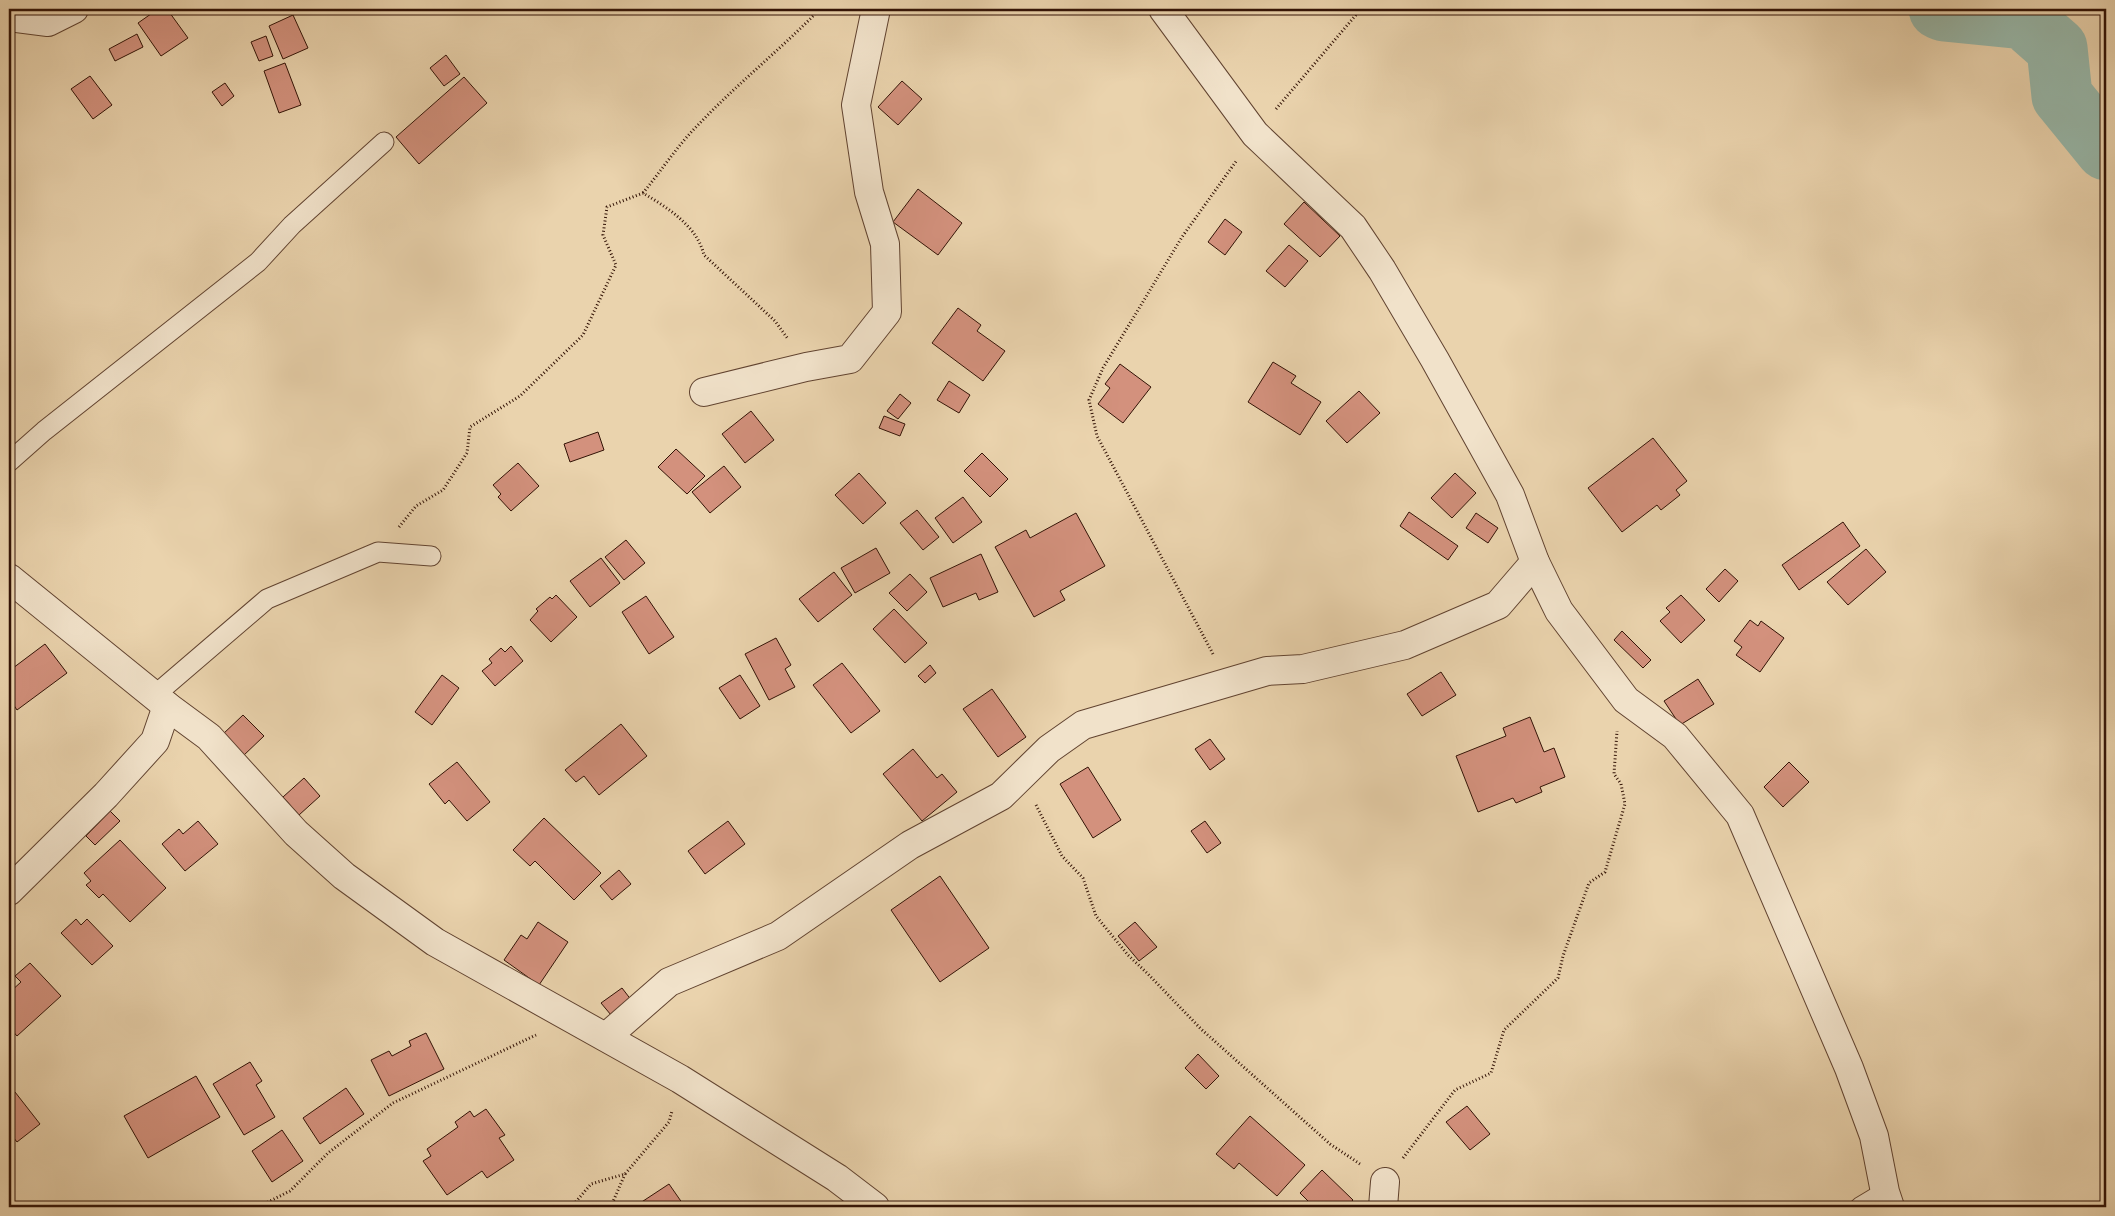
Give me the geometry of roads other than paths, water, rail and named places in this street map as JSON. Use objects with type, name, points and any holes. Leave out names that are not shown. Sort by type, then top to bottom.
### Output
[{"type":"street","points":[[9,17],[48,22],[74,9]]},
{"type":"street","points":[[704,392],[806,367],[850,359],[887,312],[886,244],[869,192],[856,105],[876,9]]},
{"type":"street","points":[[1162,9],[1255,134],[1353,227],[1382,270],[1444,376],[1510,496],[1535,562],[1559,611],[1626,700],[1675,736],[1740,815],[1849,1068],[1874,1136],[1888,1200]]},
{"type":"street","points":[[606,1037],[669,982],[778,936],[910,845],[1001,796],[1049,749],[1083,725],[1267,671],[1303,669],[1405,645],[1498,605],[1535,562]]},
{"type":"street","points":[[9,578],[161,701],[209,737],[296,833],[344,876],[435,942],[680,1079],[837,1178],[875,1207]]},
{"type":"street","points":[[9,891],[106,795],[155,741],[161,701]]},
{"type":"lane","points":[[9,462],[44,431],[258,262],[292,224],[384,142]]},
{"type":"lane","points":[[161,701],[267,599],[378,552],[431,556]]},
{"type":"lane","points":[[1860,1207],[1888,1200]]},
{"type":"waterway","points":[[1939,9],[2024,19],[2057,48],[2062,96],[2106,150]]}]
